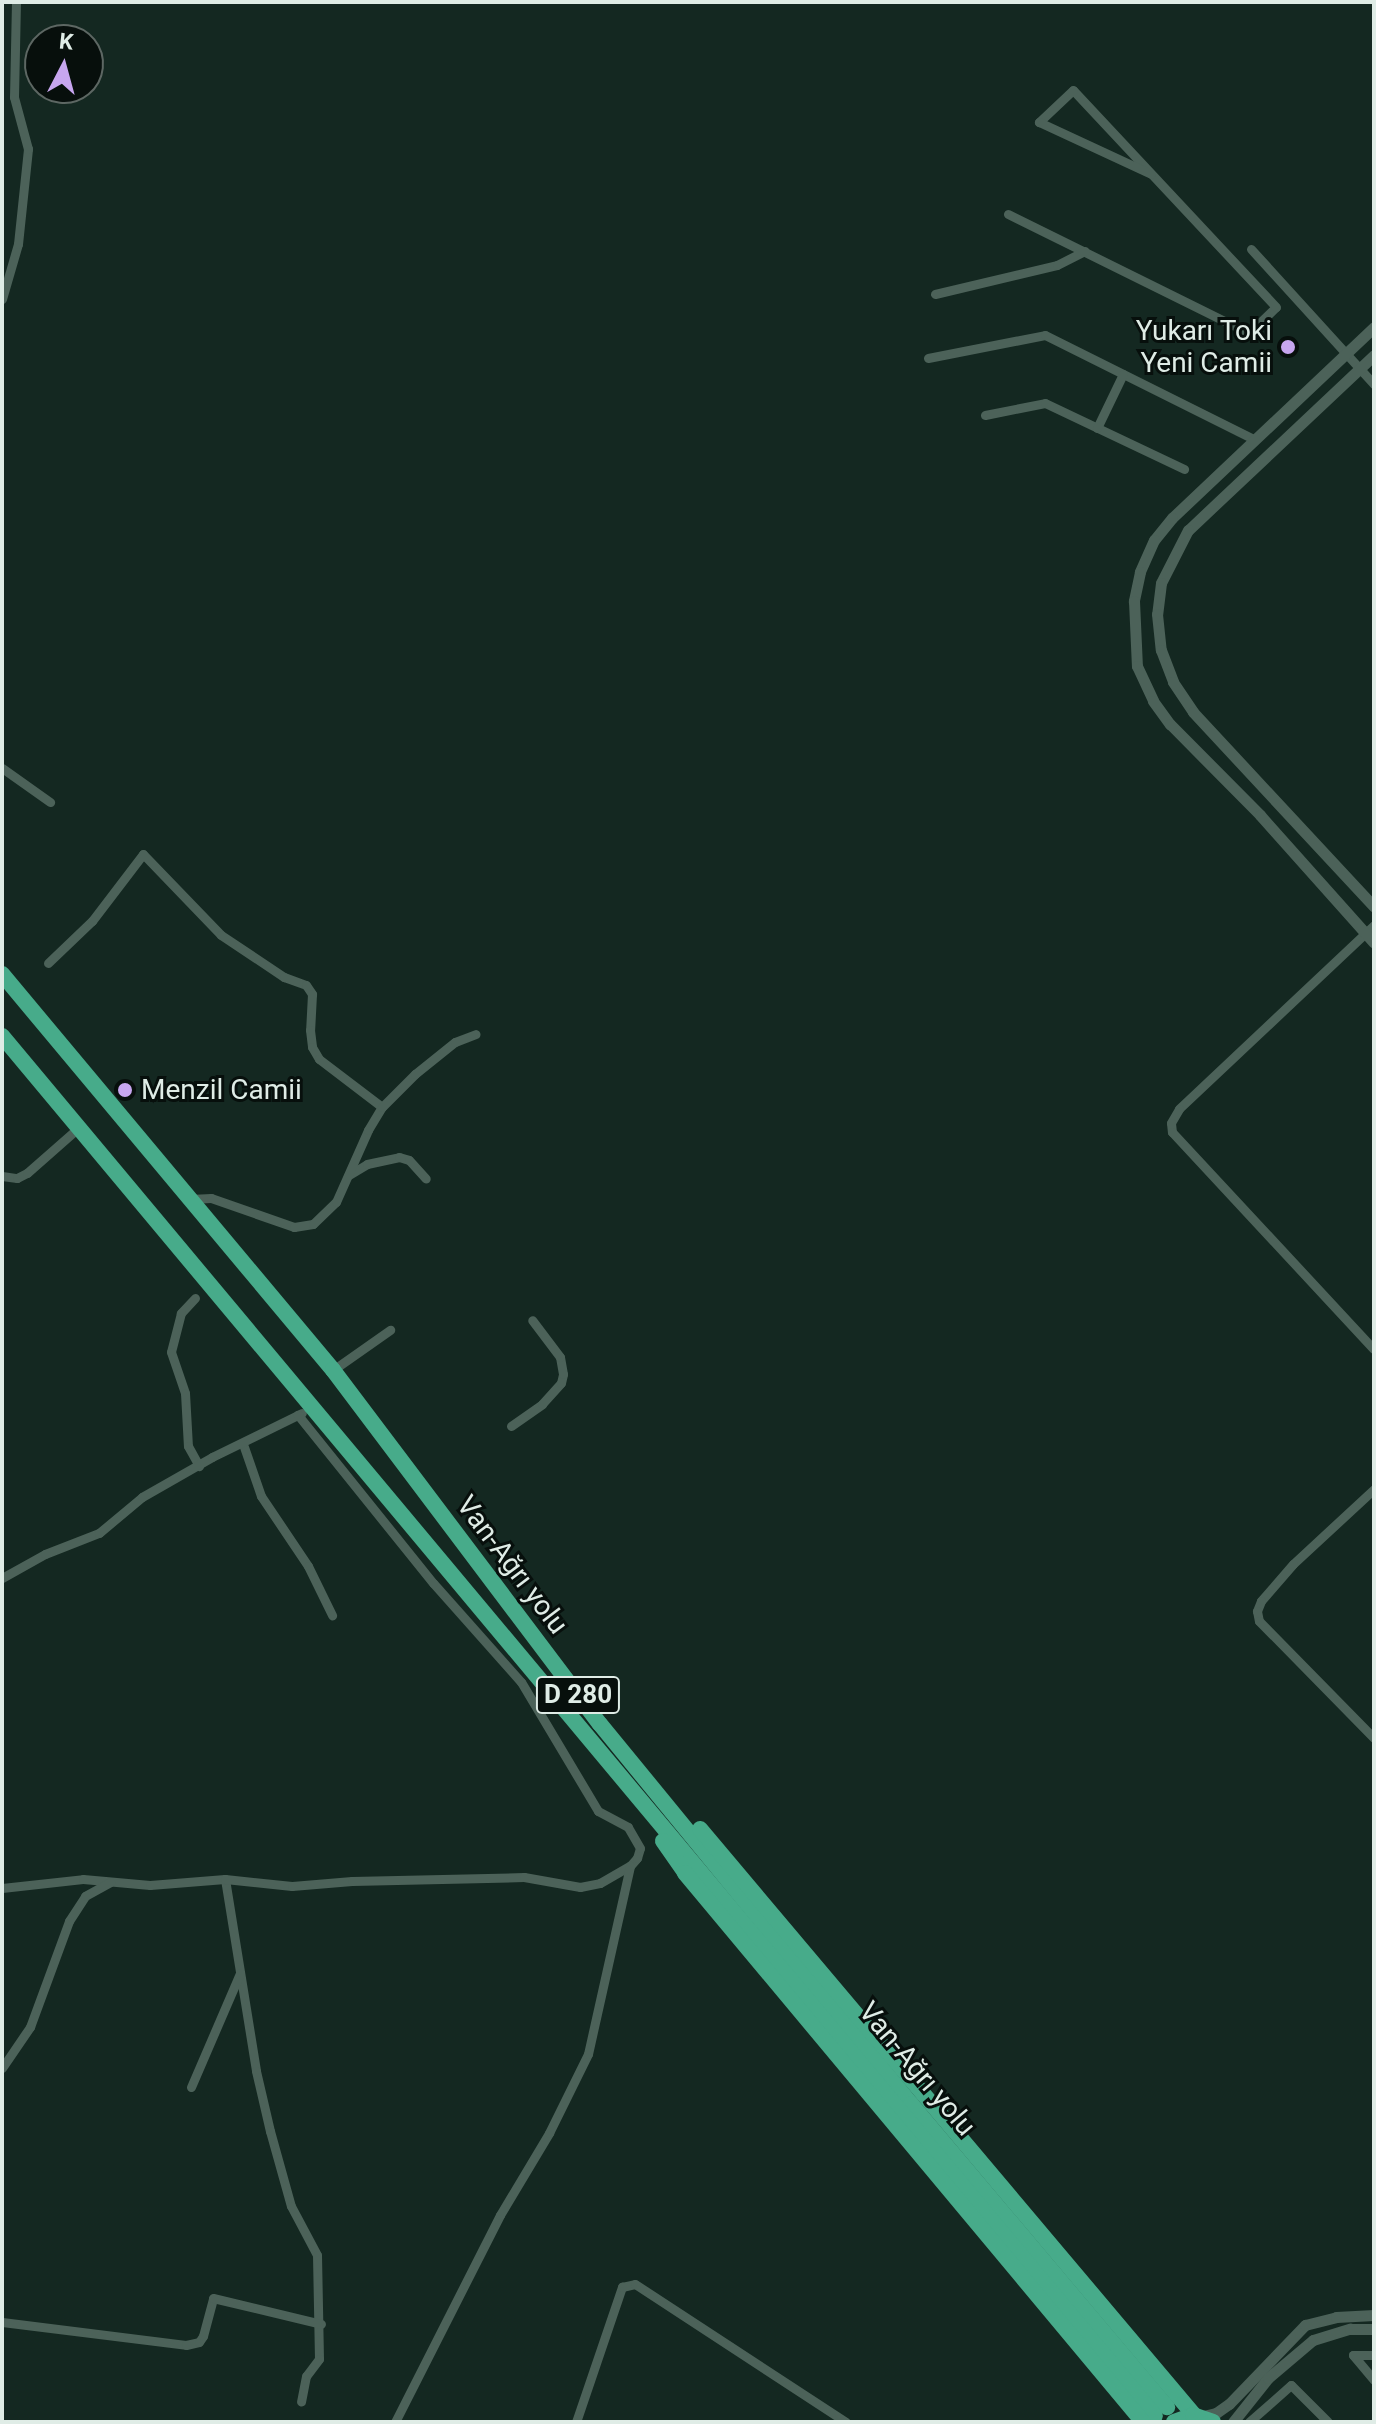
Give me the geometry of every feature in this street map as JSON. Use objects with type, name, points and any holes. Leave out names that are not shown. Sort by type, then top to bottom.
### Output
[{"type":"highway","name":"Van-Ağrı yolu","points":[[2,974],[333,1370],[600,1724],[911,2104],[1160,2417]]},
{"type":"highway","name":"D 280","points":[[2,1036],[304,1410],[632,1788],[650,1822],[685,1873],[1160,2417]]},
{"type":"highway","points":[[645,1776],[708,1837],[1204,2418]]},
{"type":"highway","points":[[1160,2417],[1204,2418]]},
{"type":"street","points":[[2,299],[18,244],[28,149],[14,97],[16,2]]},
{"type":"street","points":[[1008,214],[1249,333],[1276,307],[1073,90],[1039,122],[1151,174]]},
{"type":"street","points":[[1251,249],[1374,384]]},
{"type":"street","points":[[935,294],[1057,265],[1085,251]]},
{"type":"street","points":[[1258,288],[1274,274]]},
{"type":"street","points":[[1374,327],[1254,439],[1154,540],[1140,572],[1134,601],[1137,666],[1153,701],[1170,724],[1371,934],[1179,1109],[1171,1123],[1172,1132],[1374,1349]]},
{"type":"street","points":[[928,358],[1045,335],[1254,439]]},
{"type":"street","points":[[1374,355],[1188,530],[1161,583],[1157,614],[1161,650],[1173,682],[1193,712],[1374,907]]},
{"type":"street","points":[[1097,428],[1123,374]]},
{"type":"street","points":[[985,415],[1045,403],[1184,469]]},
{"type":"street","points":[[2,768],[50,802]]},
{"type":"street","points":[[48,963],[98,914],[143,854],[221,935],[284,977],[306,985],[312,994],[310,1030],[319,1059],[382,1107]]},
{"type":"street","points":[[190,1199],[211,1198],[249,1210],[270,1222],[305,1227],[325,1215],[382,1107],[455,1042],[476,1034]]},
{"type":"street","points":[[2,1176],[17,1178],[27,1173],[78,1128]]},
{"type":"street","points":[[346,1178],[367,1164],[399,1157],[409,1160],[426,1179]]},
{"type":"street","points":[[195,1298],[181,1313],[171,1352],[185,1393],[188,1446],[199,1466]]},
{"type":"street","points":[[511,1426],[542,1404],[561,1383],[563,1374],[560,1357],[532,1320]]},
{"type":"street","points":[[333,1370],[390,1330]]},
{"type":"street","points":[[2,1578],[45,1554],[99,1533],[142,1497],[304,1410],[433,1583],[521,1682],[598,1811],[628,1827],[640,1848],[630,1866],[588,2054],[549,2133],[500,2215],[395,2422]]},
{"type":"street","points":[[243,1444],[261,1496],[308,1566],[332,1615]]},
{"type":"street","points":[[1374,1489],[1293,1564],[1261,1601],[1257,1611],[1259,1621],[1374,1738]]},
{"type":"street","points":[[2,1888],[57,1880],[150,1885],[225,1879],[292,1886],[352,1881],[524,1877],[580,1887],[600,1883],[630,1866]]},
{"type":"street","points":[[225,1879],[256,2071],[270,2131],[291,2206],[317,2255],[321,2324],[319,2359],[306,2376],[301,2402]]},
{"type":"street","points":[[2,2068],[30,2027],[69,1921],[85,1896],[110,1882]]},
{"type":"street","points":[[191,2087],[241,1970]]},
{"type":"street","points":[[576,2422],[622,2287],[635,2284],[846,2422]]},
{"type":"street","points":[[2,2322],[186,2345],[199,2342],[203,2336],[213,2298],[321,2324]]},
{"type":"street","points":[[1204,2418],[1229,2404],[1305,2325],[1336,2317],[1374,2315]]},
{"type":"street","points":[[1233,2422],[1268,2378],[1313,2340],[1339,2331],[1374,2329]]},
{"type":"street","points":[[1374,2355],[1353,2355],[1374,2380]]},
{"type":"street","points":[[1249,2422],[1291,2385],[1328,2422]]},
{"type":"place","name":"Yukarı Toki Yeni Camii","points":[[1288,347]]},
{"type":"place","name":"Menzil Camii","points":[[125,1090]]}]
